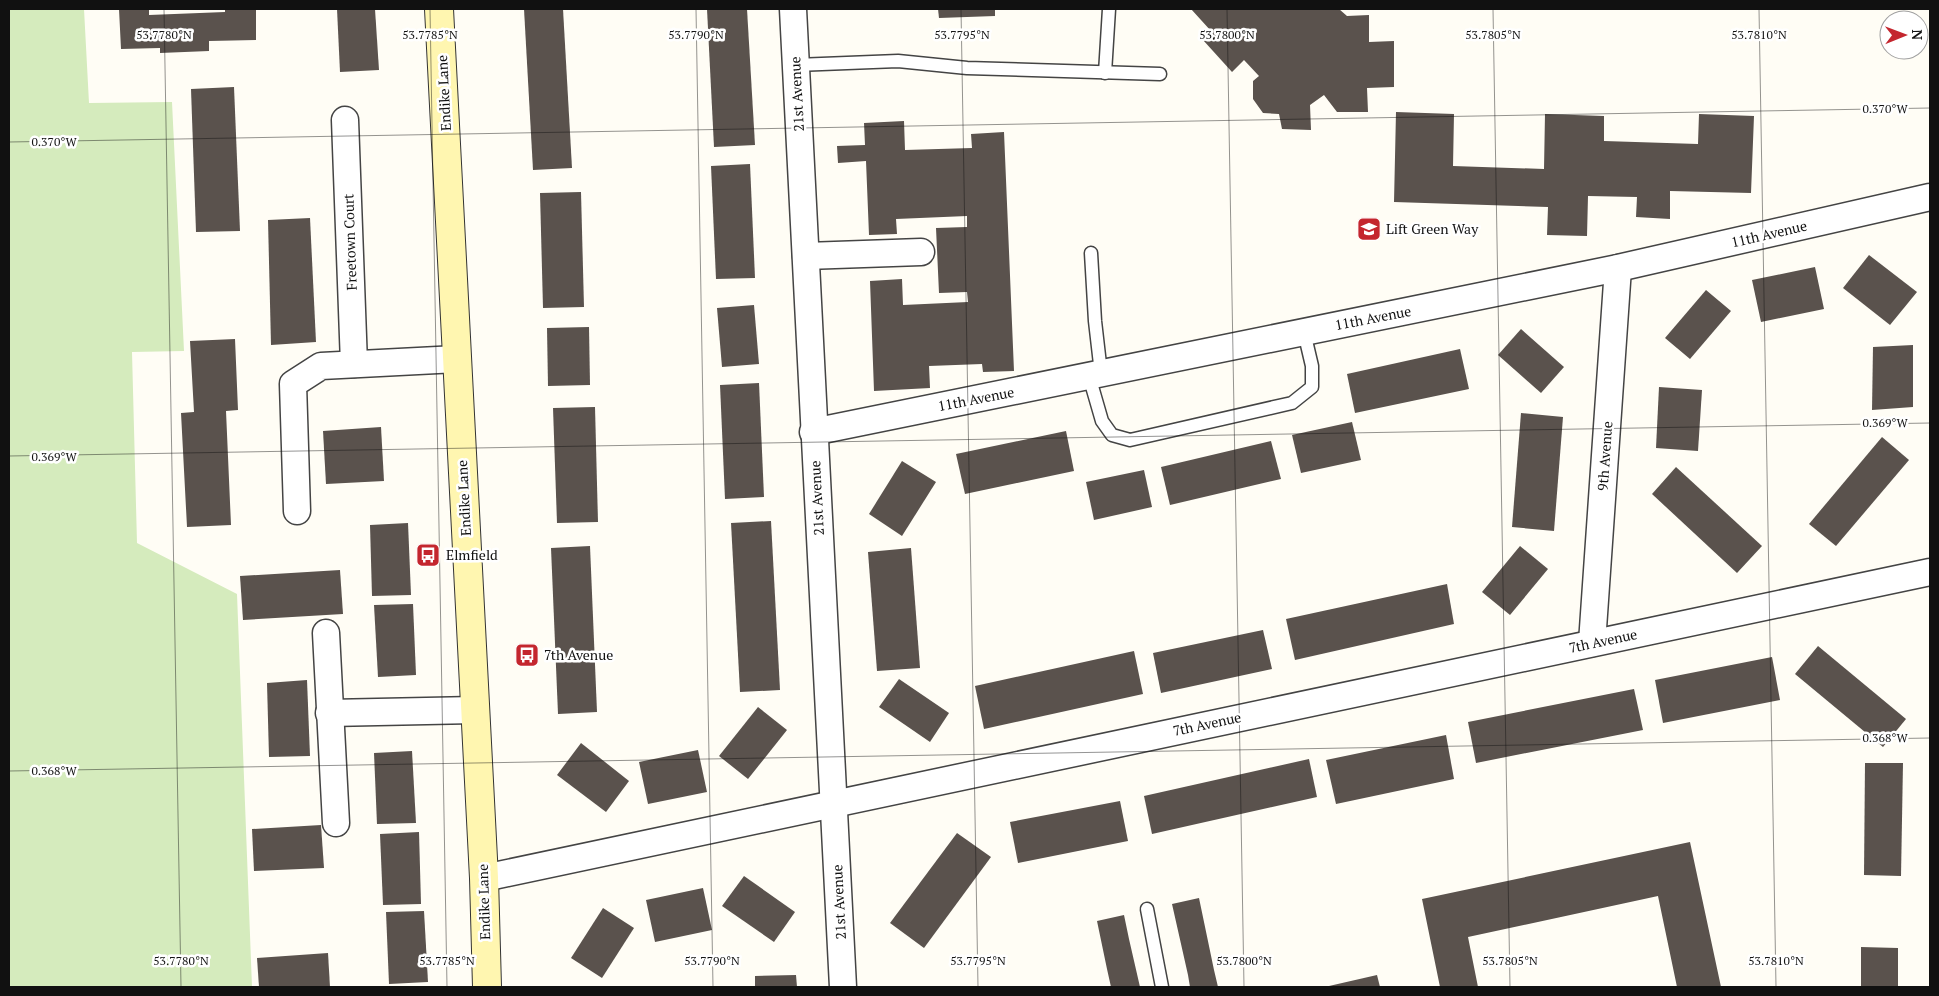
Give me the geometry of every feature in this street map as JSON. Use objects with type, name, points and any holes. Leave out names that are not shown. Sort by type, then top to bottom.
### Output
[{"type":"street","name":"Endike Lane","points":[[439,9],[488,987]]},
{"type":"street","name":"21st Avenue","points":[[793,9],[843,987]]},
{"type":"street","name":"Freetown Court","points":[[345,120],[354,364]]},
{"type":"street","name":"11th Avenue","points":[[814,432],[1618,268],[1930,197]]},
{"type":"street","points":[[806,256],[922,252]]},
{"type":"street","name":"9th Avenue","points":[[1592,643],[1618,268]]},
{"type":"street","points":[[297,511],[293,384],[321,366],[457,359]]},
{"type":"street","name":"7th Avenue","points":[[484,878],[1930,572]]},
{"type":"street","points":[[326,633],[336,823]]},
{"type":"street","points":[[329,713],[475,710]]},
{"type":"lane","points":[[1105,73],[1109,9]]},
{"type":"lane","points":[[796,65],[898,61],[967,68],[1160,74]]},
{"type":"lane","points":[[1091,253],[1095,321],[1095,375],[1102,421],[1112,435],[1130,440],[1292,403],[1312,387],[1312,366],[1304,332]]},
{"type":"lane","points":[[1147,909],[1162,987]]},
{"type":"green space","points":[[9,9],[84,9],[89,103],[172,102],[184,351],[132,352],[137,543],[237,594],[252,987],[9,987]]},
{"type":"building","points":[[119,9],[149,9],[149,15],[225,12],[225,9],[256,9],[256,40],[209,41],[209,51],[160,53],[160,48],[121,49]]},
{"type":"building","points":[[337,9],[375,9],[379,70],[340,72]]},
{"type":"building","points":[[524,9],[563,9],[572,168],[533,170]]},
{"type":"building","points":[[707,9],[747,9],[755,145],[714,147]]},
{"type":"building","points":[[938,9],[995,9],[995,16],[939,18]]},
{"type":"building","points":[[1191,9],[1339,9],[1347,16],[1369,15],[1369,42],[1394,41],[1394,87],[1367,88],[1368,112],[1337,112],[1324,95],[1310,105],[1311,130],[1282,129],[1279,114],[1263,113],[1253,99],[1253,81],[1259,76],[1244,60],[1232,72],[1203,40],[1211,31]]},
{"type":"building","points":[[234,87],[240,231],[196,232],[191,89]]},
{"type":"building","points":[[1396,112],[1454,114],[1453,166],[1544,169],[1545,114],[1604,116],[1604,141],[1698,144],[1699,114],[1754,116],[1751,193],[1670,191],[1670,219],[1636,217],[1637,197],[1588,196],[1587,236],[1547,235],[1548,207],[1394,202]]},
{"type":"building","points":[[904,121],[905,150],[972,148],[971,134],[1004,132],[1014,371],[983,372],[982,364],[929,366],[930,388],[874,391],[870,281],[902,279],[903,305],[968,302],[967,292],[939,293],[936,228],[967,227],[967,216],[896,219],[897,234],[869,235],[866,161],[838,163],[837,146],[865,145],[864,123]]},
{"type":"building","points":[[750,164],[755,278],[716,279],[711,166]]},
{"type":"building","points":[[581,192],[584,307],[543,308],[540,193]]},
{"type":"building","points":[[310,218],[316,342],[271,345],[268,220]]},
{"type":"building","points":[[1869,255],[1917,292],[1890,325],[1843,288]]},
{"type":"building","points":[[1815,267],[1824,309],[1761,322],[1752,280]]},
{"type":"building","points":[[1706,290],[1731,311],[1690,359],[1665,338]]},
{"type":"building","points":[[754,305],[759,364],[722,367],[717,308]]},
{"type":"building","points":[[589,327],[590,385],[548,386],[547,328]]},
{"type":"building","points":[[1521,329],[1564,367],[1541,393],[1498,355]]},
{"type":"building","points":[[235,339],[238,410],[226,411],[231,525],[187,527],[181,413],[194,412],[190,341]]},
{"type":"building","points":[[1913,345],[1913,407],[1872,410],[1873,347]]},
{"type":"building","points":[[1460,349],[1469,389],[1355,413],[1347,374]]},
{"type":"building","points":[[759,383],[764,497],[725,499],[720,385]]},
{"type":"building","points":[[1659,387],[1702,390],[1698,451],[1656,448]]},
{"type":"building","points":[[595,407],[598,522],[557,523],[553,408]]},
{"type":"building","points":[[1521,413],[1563,417],[1554,531],[1512,527]]},
{"type":"building","points":[[1352,422],[1361,460],[1301,473],[1292,435]]},
{"type":"building","points":[[381,427],[384,481],[326,484],[323,431]]},
{"type":"building","points":[[1066,431],[1074,471],[965,494],[956,454]]},
{"type":"building","points":[[1882,437],[1909,460],[1836,546],[1809,524]]},
{"type":"building","points":[[1271,441],[1281,479],[1170,505],[1161,467]]},
{"type":"building","points":[[902,461],[936,482],[902,536],[869,514]]},
{"type":"building","points":[[1676,467],[1762,546],[1737,573],[1652,494]]},
{"type":"building","points":[[1144,470],[1152,507],[1094,520],[1086,482]]},
{"type":"building","points":[[771,521],[780,690],[740,692],[731,523]]},
{"type":"building","points":[[408,523],[411,595],[372,596],[370,525]]},
{"type":"building","points":[[590,546],[597,712],[558,714],[551,548]]},
{"type":"building","points":[[1520,546],[1548,569],[1510,615],[1482,592]]},
{"type":"building","points":[[911,548],[920,668],[877,671],[868,552]]},
{"type":"building","points":[[340,570],[343,614],[243,620],[240,576]]},
{"type":"building","points":[[1447,584],[1454,624],[1295,660],[1286,619]]},
{"type":"building","points":[[413,604],[416,675],[378,677],[374,605]]},
{"type":"building","points":[[1263,630],[1272,669],[1161,693],[1153,653]]},
{"type":"building","points":[[1818,646],[1906,719],[1883,747],[1795,674]]},
{"type":"building","points":[[1134,651],[1143,694],[984,729],[975,686]]},
{"type":"building","points":[[1772,657],[1780,700],[1663,723],[1655,680]]},
{"type":"building","points":[[899,679],[949,713],[930,742],[879,707]]},
{"type":"building","points":[[307,680],[310,756],[269,757],[267,683]]},
{"type":"building","points":[[1634,689],[1643,730],[1476,763],[1468,722]]},
{"type":"building","points":[[758,707],[787,730],[748,779],[719,756]]},
{"type":"building","points":[[1446,735],[1454,779],[1336,804],[1326,760]]},
{"type":"building","points":[[581,743],[629,781],[606,812],[557,775]]},
{"type":"building","points":[[698,750],[707,792],[648,804],[639,762]]},
{"type":"building","points":[[412,751],[416,823],[377,824],[374,753]]},
{"type":"building","points":[[1309,759],[1317,797],[1152,834],[1144,796]]},
{"type":"building","points":[[1865,763],[1903,763],[1901,876],[1864,875]]},
{"type":"building","points":[[1120,801],[1128,841],[1018,863],[1010,822]]},
{"type":"building","points":[[321,825],[324,868],[254,871],[252,829]]},
{"type":"building","points":[[419,832],[421,904],[383,905],[380,834]]},
{"type":"building","points":[[957,833],[991,857],[924,948],[890,923]]},
{"type":"building","points":[[1690,842],[1721,987],[1677,987],[1658,896],[1468,937],[1478,987],[1440,987],[1422,899]]},
{"type":"building","points":[[744,876],[795,912],[774,942],[722,906]]},
{"type":"building","points":[[703,888],[712,930],[655,942],[646,900]]},
{"type":"building","points":[[1199,898],[1218,987],[1190,987],[1172,904]]},
{"type":"building","points":[[603,908],[634,928],[602,978],[571,958]]},
{"type":"building","points":[[424,911],[428,982],[389,984],[386,912]]},
{"type":"building","points":[[1124,915],[1140,987],[1111,987],[1097,921]]},
{"type":"building","points":[[1861,947],[1898,948],[1898,987],[1861,987]]},
{"type":"building","points":[[328,953],[330,987],[259,987],[257,958]]},
{"type":"building","points":[[796,975],[797,987],[755,987],[755,976]]},
{"type":"building","points":[[1377,975],[1380,987],[1329,987],[1329,986]]},
{"type":"place","name":"Lift Green Way","points":[[1369,229]]},
{"type":"place","name":"Elmfield","points":[[428,555]]},
{"type":"place","name":"7th Avenue","points":[[527,655]]}]
